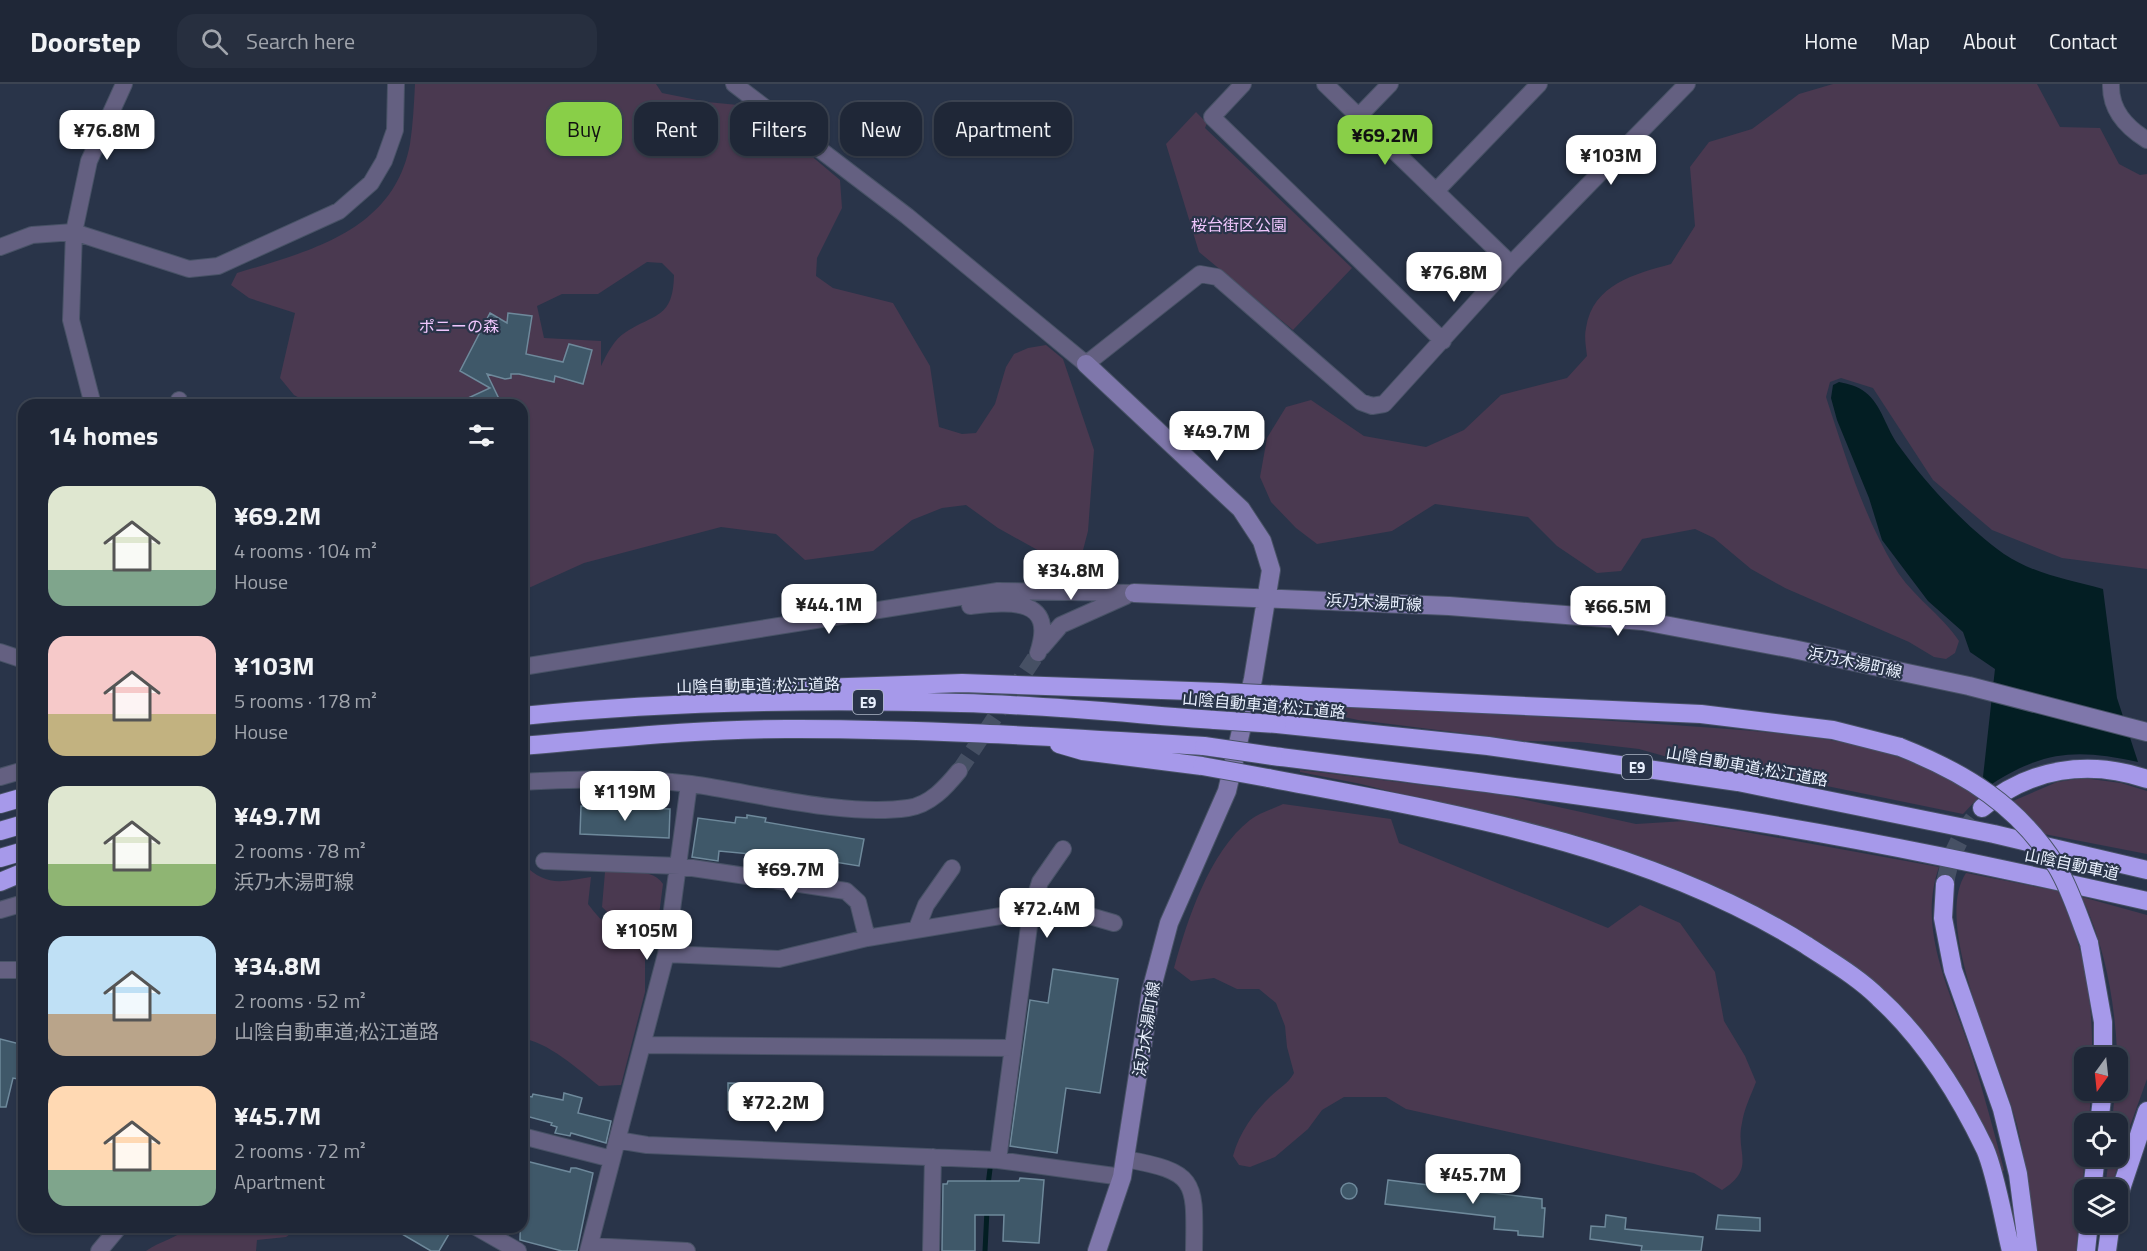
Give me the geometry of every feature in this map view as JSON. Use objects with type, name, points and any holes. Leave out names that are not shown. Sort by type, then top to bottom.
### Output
[{"type":"highway","points":[[600,708],[745,691],[962,683],[1220,692],[1701,714],[1833,730],[1900,747],[1962,774],[2027,826],[2058,868],[2089,943],[2103,1022],[2103,1047]]},
{"type":"highway","name":"山陰自動車道;松江道路","points":[[528,715],[600,708],[781,702],[963,703],[1277,724],[1488,746],[1738,782],[1994,834]]},
{"type":"highway","name":"E9","points":[[528,745],[666,733],[798,729],[1035,736]]},
{"type":"highway","points":[[1035,736],[1083,751],[1202,766],[1451,813],[1669,876],[1759,916],[1828,959],[1879,997],[1935,1062],[1986,1151],[2011,1251]]},
{"type":"highway","name":"山陰自動車道","points":[[1035,736],[1204,746],[1484,782],[1731,818],[1989,866],[2147,901]]},
{"type":"highway","points":[[1982,808],[2002,791],[2027,779],[2061,769],[2094,768],[2128,773],[2147,779]]},
{"type":"highway","points":[[0,804],[18,799]]},
{"type":"highway","points":[[0,831],[18,826]]},
{"type":"highway","name":"山陰自動車道","points":[[1994,834],[2147,870]]},
{"type":"highway","points":[[0,858],[18,852]]},
{"type":"highway","points":[[0,882],[18,874]]},
{"type":"highway","points":[[1945,884],[1943,918],[1953,970],[2002,1109],[2018,1174],[2028,1251]]},
{"type":"highway","points":[[2124,1179],[2147,1111]]},
{"type":"highway","points":[[2086,1251],[2088,1233]]},
{"type":"highway","points":[[2107,1251],[2109,1233]]},
{"type":"main road","points":[[1086,364],[1241,509],[1268,557],[1271,570],[1267,597],[1134,593]]},
{"type":"main road","name":"浜乃木湯町線","points":[[1097,1251],[1122,1178],[1151,992],[1169,923],[1227,791],[1253,679],[1267,597],[1449,606],[1643,621],[1793,649],[1969,686],[2145,732]]},
{"type":"street","points":[[92,399],[71,320],[74,232],[89,160],[124,84]]},
{"type":"street","points":[[0,247],[33,235],[74,232],[189,269],[199,270],[218,266],[329,216],[353,201],[365,189],[384,161],[395,130],[396,84]]},
{"type":"street","points":[[734,84],[908,216],[1086,364],[1200,273],[1217,277],[1361,402],[1372,406],[1384,404],[1511,264],[1687,84]]},
{"type":"street","points":[[1243,84],[1212,117],[1443,341]]},
{"type":"street","points":[[1325,84],[1511,264]]},
{"type":"street","points":[[1358,117],[1390,84]]},
{"type":"street","points":[[1436,190],[1539,84]]},
{"type":"street","points":[[2110,84],[2116,114],[2147,140]]},
{"type":"street","points":[[528,666],[998,591],[1134,593]]},
{"type":"street","points":[[906,605],[957,607],[1007,602],[1031,608],[1043,622],[1044,634],[1038,653],[1061,625],[1134,593]]},
{"type":"street","points":[[0,652],[18,658]]},
{"type":"street","points":[[528,782],[588,779],[689,784],[762,797],[863,809],[910,808],[941,793],[958,771]]},
{"type":"street","points":[[0,777],[18,772]]},
{"type":"street","points":[[687,1251],[589,1248],[666,954],[689,784]]},
{"type":"street","points":[[998,1160],[1031,911],[1040,882],[1063,849]]},
{"type":"street","points":[[544,861],[679,866],[846,891],[858,902],[867,938]]},
{"type":"street","points":[[917,928],[926,905],[952,868]]},
{"type":"street","points":[[0,910],[18,905]]},
{"type":"street","points":[[666,954],[778,958],[917,928],[1031,911],[1052,905],[1114,923]]},
{"type":"street","points":[[0,970],[18,970]]},
{"type":"street","points":[[643,1045],[1013,1048]]},
{"type":"street","points":[[528,1137],[612,1158]]},
{"type":"street","points":[[617,1140],[647,1145],[998,1160],[1122,1178]]},
{"type":"street","points":[[931,1251],[933,1157]]},
{"type":"street","points":[[1125,1159],[1163,1166],[1182,1176],[1188,1183],[1195,1202],[1194,1251]]},
{"type":"street","points":[[99,1251],[114,1233]]},
{"type":"street","points":[[486,1233],[518,1251]]},
{"type":"green space","name":"ポニーの森","points":[[415,84],[656,84],[662,93],[707,102],[634,102],[634,156],[718,156],[718,103],[730,104],[730,156],[811,156],[840,180],[842,208],[817,258],[816,276],[833,288],[893,303],[930,366],[939,427],[962,434],[976,433],[995,404],[1006,367],[1014,354],[1028,348],[1046,345],[1063,359],[1094,450],[1088,531],[1082,554],[1059,562],[998,528],[966,505],[942,508],[912,520],[873,551],[805,560],[776,534],[721,527],[584,563],[528,588],[528,399],[301,399],[294,395],[280,378],[295,313],[249,298],[231,285],[237,273],[320,245],[345,233],[367,217],[386,198],[401,174],[410,144]],"holes":[[[647,262],[662,263],[674,275],[673,289],[666,307],[654,317],[622,335],[611,347],[601,366],[601,341],[544,338],[537,306],[562,294],[598,294]]]},
{"type":"green space","points":[[1833,84],[2037,84],[2060,127],[2100,128],[2119,164],[2140,175],[2147,174],[2147,569],[2062,558],[1992,530],[1933,480],[1873,388],[1841,378],[1830,382],[1826,397],[1856,484],[1873,527],[1895,568],[1910,588],[1959,641],[1955,653],[1946,659],[1934,657],[1909,642],[1785,588],[1751,569],[1714,538],[1695,529],[1642,539],[1621,571],[1597,573],[1557,546],[1528,517],[1435,504],[1392,531],[1317,544],[1296,528],[1271,502],[1260,477],[1267,438],[1286,407],[1311,400],[1364,436],[1426,447],[1464,430],[1501,395],[1567,378],[1587,356],[1586,328],[1590,313],[1597,301],[1606,291],[1630,277],[1671,264],[1695,226],[1690,167],[1709,142],[1752,129],[1799,94]]},
{"type":"green space","name":"桜台街区公園","points":[[1196,112],[1207,123],[1205,128],[1352,268],[1293,330],[1199,252],[1166,144]]},
{"type":"green space","points":[[1303,706],[1589,719],[1818,738],[1852,744],[1917,764],[1948,779],[1978,798],[1963,814],[1812,783],[1689,763],[1639,749],[1579,742],[1525,741],[1358,720],[1302,708]]},
{"type":"green space","points":[[1300,770],[1504,795],[1636,824],[1685,821],[1939,867],[1933,891],[1934,940],[1947,987],[1976,1070],[2004,1170],[2002,1172],[1973,1111],[1941,1054],[1897,1003],[1852,964],[1765,911],[1703,882],[1569,837],[1361,784],[1300,772]]},
{"type":"green space","points":[[2083,778],[2121,783],[2147,791],[2147,854],[2044,834],[2013,801],[2057,782]]},
{"type":"green space","points":[[1283,804],[1391,819],[1399,843],[1608,928],[1640,905],[1680,923],[1715,972],[1724,1021],[1745,1056],[1756,1082],[1742,1123],[1742,1167],[1733,1182],[1722,1190],[1694,1173],[1406,1109],[1386,1097],[1344,1097],[1322,1110],[1308,1129],[1275,1157],[1250,1167],[1239,1165],[1233,1156],[1243,1131],[1259,1109],[1294,1073],[1287,1047],[1285,1026],[1276,1003],[1259,989],[1237,989],[1214,978],[1191,981],[1174,968],[1193,909],[1211,868],[1235,834],[1250,820]]},
{"type":"green space","points":[[528,868],[539,876],[554,881],[591,877],[588,904],[600,918],[618,932],[645,938],[645,992],[621,1085],[599,1086],[552,1050],[528,1040]]},
{"type":"green space","points":[[605,872],[645,873],[652,875],[663,884],[658,923],[654,931],[622,926],[602,907]]},
{"type":"green space","points":[[1966,873],[2058,891],[2074,932],[2089,992],[2092,1034],[2092,1047],[2074,1047],[2074,1101],[2090,1101],[2090,1113],[2074,1113],[2074,1167],[2084,1167],[2083,1179],[2074,1179],[2074,1233],[2078,1233],[2076,1251],[2036,1251],[2026,1172],[2017,1125],[1963,960],[1957,926],[1958,896]]},
{"type":"green space","points":[[2082,897],[2147,915],[2147,1079],[2128,1132],[2128,1113],[2113,1113],[2114,1101],[2128,1101],[2128,1047],[2116,1047],[2111,993],[2092,921]]},
{"type":"green space","points":[[2108,1167],[2117,1167],[2114,1179],[2106,1179]]},
{"type":"green space","points":[[292,1233],[286,1237],[257,1240],[256,1251],[146,1251],[179,1234]]},
{"type":"shaded area","points":[[1839,382],[1853,385],[1871,397],[1910,461],[1947,504],[1989,543],[2027,567],[2103,589],[2117,698],[2138,762],[2097,755],[2062,755],[2029,764],[1992,784],[1983,777],[1995,669],[1970,652],[1963,632],[1928,601],[1882,540],[1869,498],[1837,420],[1831,398],[1833,385]]},
{"type":"building","points":[[490,313],[507,323],[508,313],[532,316],[526,354],[563,362],[569,344],[592,350],[583,384],[555,376],[554,382],[519,374],[511,374],[511,378],[505,379],[487,374],[499,399],[466,399],[490,388],[460,371]]},
{"type":"building","points":[[581,806],[670,809],[669,838],[580,834]]},
{"type":"building","points":[[747,815],[766,818],[765,822],[864,839],[859,866],[761,850],[761,855],[719,851],[718,861],[692,857],[698,818],[735,823],[736,817],[747,818]]},
{"type":"building","points":[[1053,969],[1118,979],[1100,1093],[1066,1088],[1057,1153],[1010,1146],[1030,1000],[1048,1003]]},
{"type":"building","points":[[0,1039],[18,1044],[18,1079],[13,1078],[6,1107],[0,1107]]},
{"type":"building","points":[[728,1083],[767,1084],[767,1111],[728,1110]]},
{"type":"building","points":[[564,1093],[582,1098],[578,1113],[611,1121],[606,1143],[571,1133],[570,1136],[555,1133],[557,1127],[551,1125],[552,1123],[528,1117],[528,1096],[532,1097],[533,1094],[563,1100]]},
{"type":"building","points":[[528,1162],[570,1172],[571,1168],[576,1168],[593,1173],[577,1251],[562,1251],[520,1240],[520,1233],[528,1233]]},
{"type":"building","points":[[1020,1178],[1044,1180],[1039,1243],[1003,1241],[1004,1215],[975,1215],[975,1251],[942,1251],[943,1184],[947,1184],[948,1181],[1019,1181]]},
{"type":"building","points":[[1388,1180],[1542,1199],[1542,1208],[1545,1208],[1543,1237],[1518,1235],[1518,1231],[1494,1229],[1495,1217],[1385,1204]]},
{"type":"building","points":[[1346,1183],[1352,1183],[1357,1191],[1355,1197],[1346,1199],[1341,1194],[1341,1188]]},
{"type":"building","points":[[1606,1215],[1626,1218],[1625,1229],[1703,1237],[1701,1251],[1641,1251],[1642,1246],[1590,1239],[1591,1226],[1605,1227]]},
{"type":"building","points":[[1718,1215],[1760,1218],[1760,1231],[1716,1229]]},
{"type":"building","points":[[400,1233],[449,1234],[439,1251],[431,1251]]},
{"type":"waterway","points":[[988,1185],[990,1169]]},
{"type":"waterway","points":[[985,1251],[987,1210]]},
{"type":"tunnel","points":[[959,771],[1038,653]]},
{"type":"tunnel","points":[[1945,884],[1950,862],[1958,843],[1982,808]]}]
